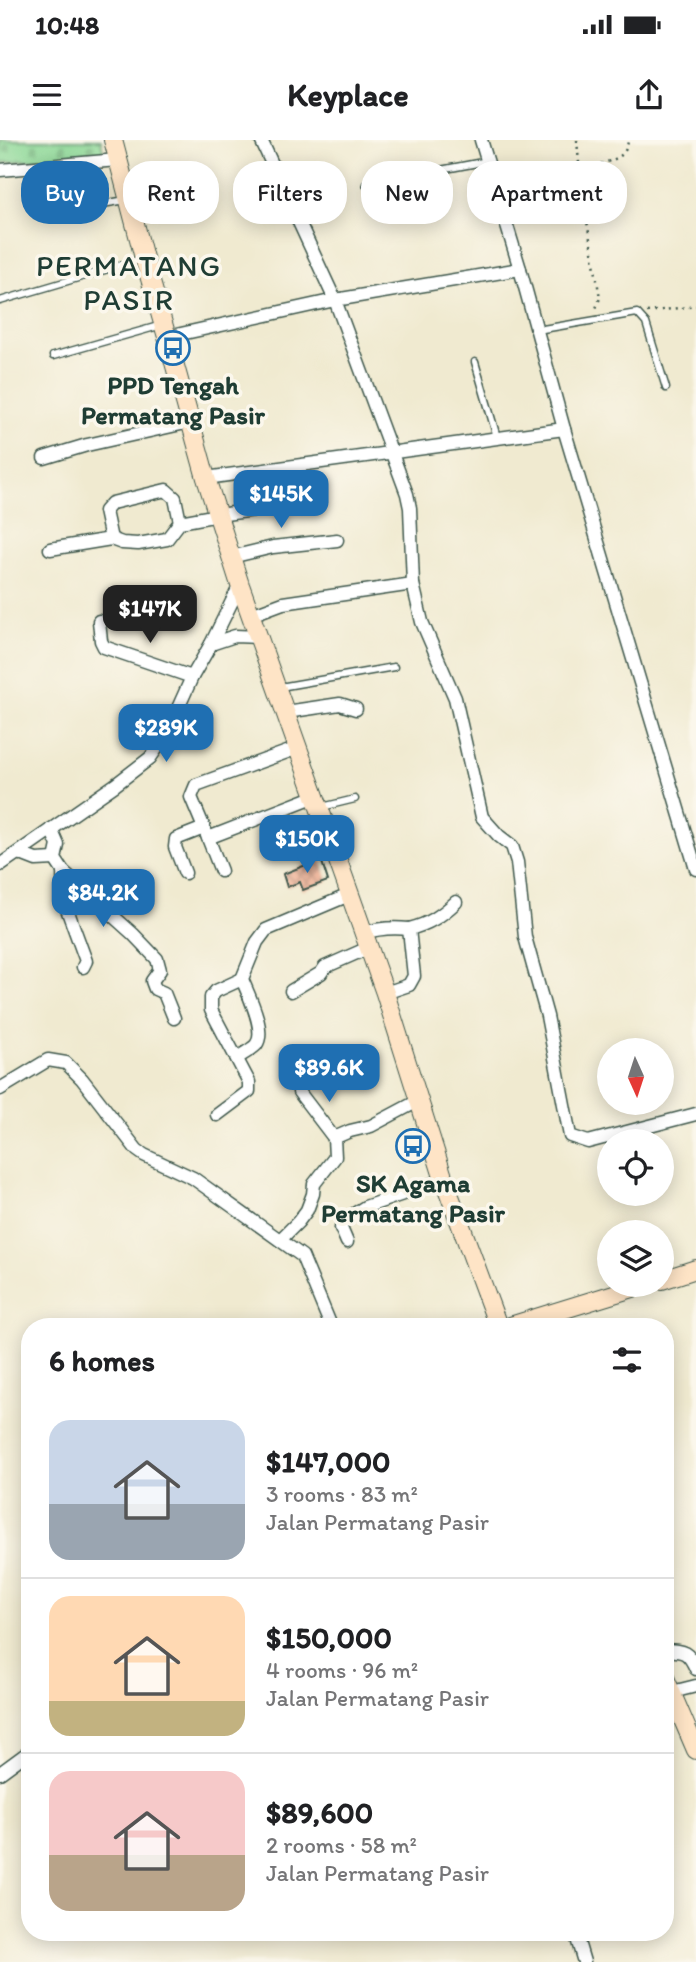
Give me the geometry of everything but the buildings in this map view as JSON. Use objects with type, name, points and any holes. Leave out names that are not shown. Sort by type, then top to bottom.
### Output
[{"type":"main road","points":[[113,140],[123,180]]},
{"type":"main road","points":[[135,224],[206,478],[240,585],[385,993],[444,1180],[495,1318]]},
{"type":"main road","points":[[674,1276],[696,1269]]},
{"type":"main road","points":[[536,1318],[604,1297]]},
{"type":"main road","points":[[674,1697],[696,1750]]},
{"type":"street","points":[[261,140],[335,300],[407,494],[413,584],[422,622],[455,698],[482,817],[512,846],[515,854],[525,937],[547,1016],[570,1136],[588,1142],[696,1114]]},
{"type":"street","points":[[481,140],[488,161]]},
{"type":"street","points":[[0,170],[118,160]]},
{"type":"street","points":[[507,224],[564,429],[696,869]]},
{"type":"street","points":[[166,330],[520,269]]},
{"type":"street","points":[[44,458],[87,445],[190,422]]},
{"type":"street","points":[[206,478],[564,429]]},
{"type":"street","points":[[111,539],[105,511],[112,503],[166,490],[175,498],[180,523]]},
{"type":"street","points":[[50,549],[111,539],[138,544],[167,539],[180,523],[292,505]]},
{"type":"street","points":[[231,556],[273,547],[337,540]]},
{"type":"street","points":[[251,615],[283,603],[413,584]]},
{"type":"street","points":[[0,865],[150,758],[166,735],[192,677],[240,585]]},
{"type":"street","points":[[99,621],[104,647],[192,677]]},
{"type":"street","points":[[211,644],[235,636],[259,637]]},
{"type":"street","points":[[286,712],[340,704],[356,709]]},
{"type":"street","points":[[221,871],[191,797],[196,785],[298,748]]},
{"type":"street","points":[[185,873],[175,847],[176,839],[318,802]]},
{"type":"street","points":[[51,829],[58,845],[55,859],[63,871],[157,959],[160,970],[152,981],[155,989],[164,993],[174,1018]]},
{"type":"street","points":[[18,853],[36,860],[55,859]]},
{"type":"street","points":[[63,871],[64,901],[86,961],[83,967]]},
{"type":"street","points":[[217,1115],[248,1091],[248,1082],[211,1010],[211,998],[216,991],[242,979],[257,942],[266,930],[349,895]]},
{"type":"street","points":[[291,991],[321,973],[378,928],[409,929],[424,925],[440,917],[456,902]]},
{"type":"street","points":[[385,993],[409,985],[414,976],[409,929]]},
{"type":"street","points":[[237,1058],[255,1046],[260,1037],[259,1024],[242,979]]},
{"type":"street","points":[[0,1089],[48,1060],[66,1063],[82,1079],[137,1150],[193,1178],[302,1256],[328,1318]]},
{"type":"street","points":[[280,1240],[307,1210],[314,1184],[335,1157],[334,1138],[299,1092]]},
{"type":"street","points":[[334,1138],[371,1126],[418,1101]]},
{"type":"street","points":[[347,1242],[341,1228],[343,1221],[365,1207],[444,1180]]},
{"type":"street","points":[[674,1650],[683,1651],[690,1656],[696,1669]]},
{"type":"street","points":[[674,1685],[696,1686]]},
{"type":"street","points":[[0,1773],[21,1758]]},
{"type":"street","points":[[578,1941],[584,1962]]},
{"type":"lane","points":[[0,301],[144,258]]},
{"type":"lane","points":[[537,330],[637,313],[646,323],[666,388]]},
{"type":"lane","points":[[53,356],[166,330]]},
{"type":"lane","points":[[475,362],[497,438]]},
{"type":"lane","points":[[278,687],[394,667]]},
{"type":"lane","points":[[318,802],[355,799]]},
{"type":"path","points":[[577,140],[579,161]]},
{"type":"path","points":[[608,161],[621,157],[627,148],[628,140]]},
{"type":"path","points":[[587,224],[600,298],[592,320]]},
{"type":"path","points":[[637,313],[696,306]]},
{"type":"green space","points":[[0,140],[101,140],[104,154],[21,161],[0,163]]},
{"type":"place","name":"PPD Tengah Permatang Pasir","points":[[173,348]]},
{"type":"place","name":"SK Agama Permatang Pasir","points":[[413,1146]]},
{"type":"district","name":"PERMATANG PASIR","points":[[129,282]]}]
